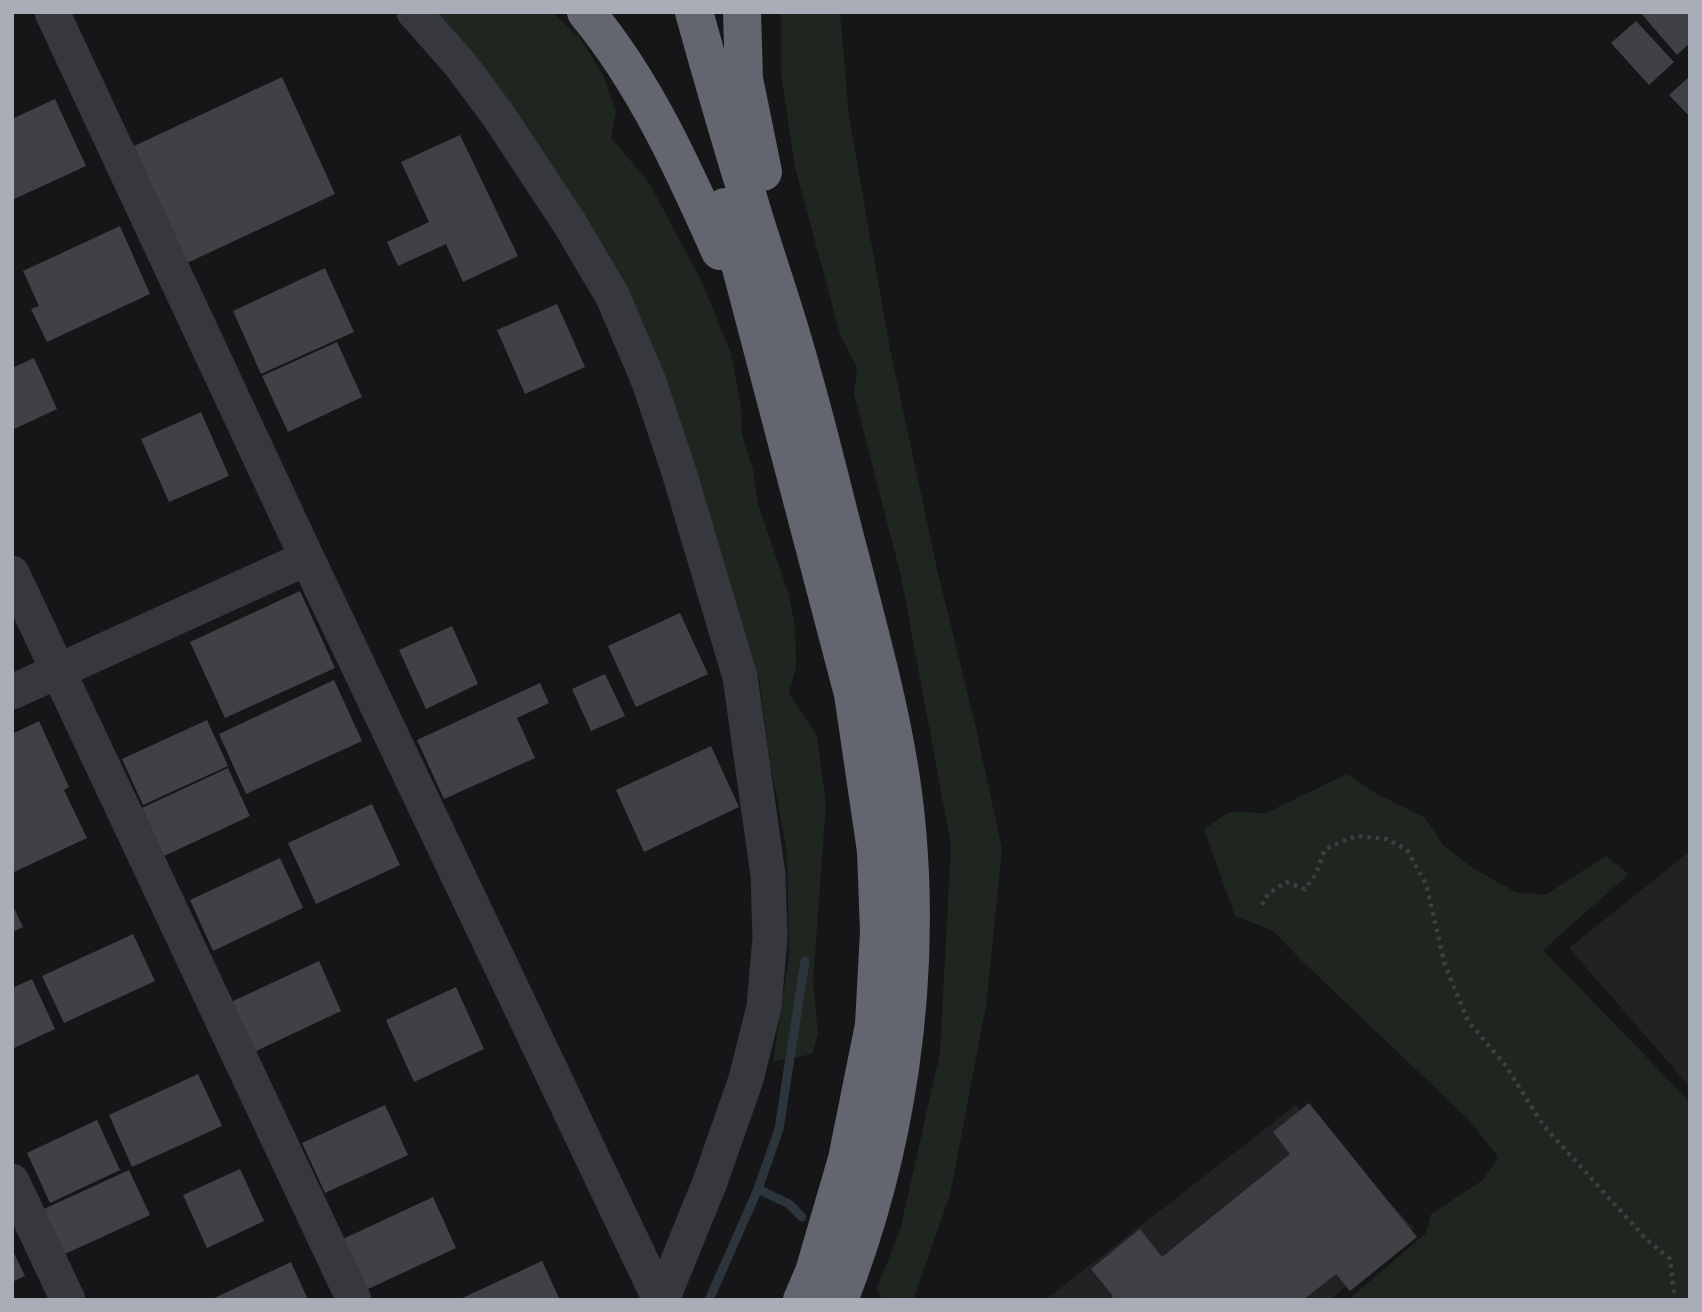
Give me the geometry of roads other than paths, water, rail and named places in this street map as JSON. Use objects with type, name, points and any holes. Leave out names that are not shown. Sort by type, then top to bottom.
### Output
[{"type":"highway","points":[[586,12],[641,91],[681,164],[763,349]]},
{"type":"highway","points":[[673,12],[853,694],[876,851],[879,931],[874,1025],[847,1159],[814,1272],[802,1300]]},
{"type":"highway","points":[[694,12],[729,137],[803,373]]},
{"type":"highway","points":[[742,12],[744,79],[803,373],[882,683],[899,761],[907,831],[910,913],[908,1004],[897,1080],[882,1162],[850,1272],[839,1300]]},
{"type":"street","points":[[52,12],[307,558],[661,1300]]},
{"type":"street","points":[[414,12],[460,64],[498,115],[570,224],[613,297],[649,382],[675,459],[740,677],[768,875],[770,938],[764,1007],[746,1079],[710,1182],[661,1300]]},
{"type":"street","points":[[12,692],[307,558]]},
{"type":"street","points":[[12,573],[354,1300]]},
{"type":"street","points":[[12,1181],[68,1300]]},
{"type":"waterway","points":[[709,1300],[758,1189],[779,1129],[805,961]]},
{"type":"waterway","points":[[758,1189],[789,1204],[802,1217]]}]
